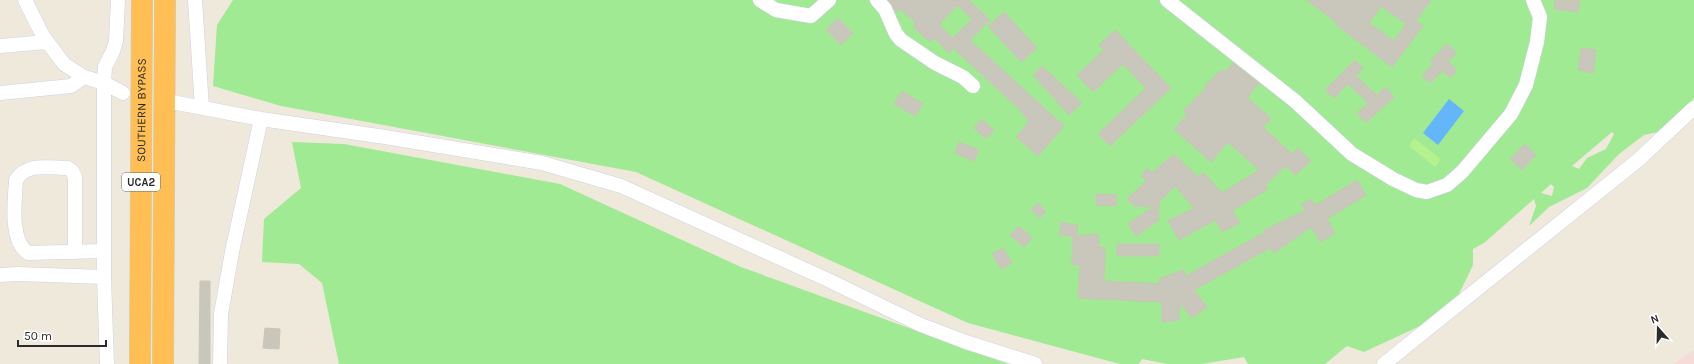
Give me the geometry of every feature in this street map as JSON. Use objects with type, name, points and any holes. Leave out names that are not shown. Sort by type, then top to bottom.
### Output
[{"type":"highway","name":"SOUTHERN BYPASS","points":[[140,364],[142,0]]},
{"type":"highway","name":"SOUTHERN BYPASS","points":[[163,364],[165,0]]},
{"type":"street","points":[[25,0],[47,42],[64,64],[84,77],[104,83],[123,93]]},
{"type":"street","points":[[107,364],[104,277],[104,83],[105,67],[112,55],[116,41],[118,0]]},
{"type":"street","points":[[195,0],[202,108]]},
{"type":"street","points":[[760,0],[776,10],[811,16],[828,0]]},
{"type":"street","points":[[877,0],[885,9],[896,34],[901,40],[935,63],[964,76],[973,86]]},
{"type":"street","points":[[1167,0],[1295,101],[1352,154],[1393,179],[1416,190],[1427,192],[1447,185],[1462,172],[1511,114],[1526,85],[1537,42],[1540,17],[1533,0]]},
{"type":"street","points":[[0,46],[47,42]]},
{"type":"street","points":[[0,93],[71,86],[84,77]]},
{"type":"street","points":[[172,102],[261,119],[385,137],[542,164],[622,186],[812,273],[921,325],[966,342],[1035,364]]},
{"type":"street","points":[[1384,364],[1637,161],[1694,108]]},
{"type":"street","points":[[220,364],[221,314],[232,252],[261,119]]},
{"type":"street","points":[[75,252],[75,177],[72,171],[68,168],[34,167],[19,174],[16,180],[15,227],[17,239],[23,250],[28,253],[104,252]]},
{"type":"street","points":[[0,275],[17,274],[104,277]]},
{"type":"shaded area","points":[[1694,350],[1694,364],[1673,364]]},
{"type":"green space","points":[[233,0],[1694,0],[1694,98],[1680,113],[1658,132],[1644,135],[1619,154],[1587,188],[1549,207],[1529,226],[1536,206],[1534,199],[1484,243],[1473,249],[1473,265],[1459,294],[1420,326],[1364,352],[1347,346],[1325,364],[1248,364],[1244,357],[1202,364],[1167,364],[1142,359],[1139,364],[1120,364],[968,323],[636,172],[281,106],[213,86],[217,25]],"holes":[[[1612,132],[1614,134],[1606,149],[1587,158],[1579,169],[1572,166]],[[1551,184],[1554,187],[1552,196],[1541,193]]]},
{"type":"green space","points":[[1414,138],[1441,159],[1435,167],[1409,146]]},
{"type":"green space","points":[[292,142],[344,144],[560,184],[741,267],[1008,364],[339,364],[322,283],[299,264],[262,262],[264,219],[301,188]]},
{"type":"water","points":[[1449,99],[1464,111],[1438,145],[1423,133]]},
{"type":"building","points":[[888,0],[969,0],[990,20],[970,40],[1064,126],[1038,156],[1016,137],[1029,122],[1019,109],[953,48],[949,53],[934,38],[930,42],[913,27],[916,23],[900,9],[896,12]],"holes":[[[957,5],[972,19],[953,38],[939,25]]]},
{"type":"building","points":[[1307,0],[1431,0],[1416,21],[1423,26],[1392,67],[1335,24],[1336,22]],"holes":[[[1381,6],[1406,24],[1394,41],[1369,23]]]},
{"type":"building","points":[[1555,0],[1580,0],[1578,12],[1554,9]]},
{"type":"building","points":[[1004,12],[1037,48],[1021,62],[988,26]]},
{"type":"building","points":[[838,18],[853,33],[841,45],[826,30]]},
{"type":"building","points":[[1115,30],[1171,88],[1110,146],[1098,134],[1146,88],[1123,64],[1093,92],[1077,75],[1104,50],[1099,45]]},
{"type":"building","points":[[1447,44],[1457,53],[1448,61],[1457,70],[1450,78],[1443,71],[1430,83],[1422,75],[1433,64],[1430,61]]},
{"type":"building","points":[[1581,48],[1596,50],[1593,73],[1578,70]]},
{"type":"building","points":[[1355,60],[1363,68],[1356,76],[1377,95],[1386,87],[1394,97],[1366,123],[1357,113],[1368,103],[1348,84],[1334,98],[1325,90]]},
{"type":"building","points":[[1233,63],[1259,83],[1247,98],[1271,118],[1263,127],[1292,154],[1298,148],[1311,161],[1295,175],[1286,166],[1265,185],[1268,189],[1232,211],[1240,223],[1222,232],[1215,220],[1179,240],[1168,221],[1194,208],[1175,186],[1159,202],[1159,220],[1136,236],[1128,224],[1153,207],[1134,206],[1127,199],[1147,180],[1141,176],[1147,168],[1152,173],[1174,154],[1198,177],[1203,172],[1222,193],[1259,170],[1228,142],[1211,162],[1174,129],[1187,115],[1183,111],[1206,88],[1204,87],[1222,69],[1225,72]]},
{"type":"building","points":[[1042,66],[1082,103],[1069,115],[1033,75]]},
{"type":"building","points":[[902,91],[923,104],[915,116],[894,104]]},
{"type":"building","points":[[982,119],[994,130],[986,139],[974,128]]},
{"type":"building","points":[[959,142],[979,150],[974,161],[955,153]]},
{"type":"building","points":[[1525,144],[1536,155],[1522,170],[1510,159]]},
{"type":"building","points":[[1357,180],[1366,195],[1327,219],[1335,233],[1321,242],[1311,227],[1274,253],[1270,248],[1194,290],[1207,307],[1192,318],[1180,303],[1179,320],[1162,322],[1162,302],[1078,298],[1080,265],[1072,264],[1073,237],[1059,234],[1062,222],[1078,226],[1076,236],[1098,234],[1099,247],[1105,248],[1104,281],[1160,284],[1159,279],[1183,270],[1186,276],[1265,232],[1264,230],[1306,210],[1301,205],[1310,199],[1316,205]]},
{"type":"building","points":[[1096,194],[1117,195],[1116,206],[1096,205]]},
{"type":"building","points":[[1038,203],[1046,211],[1040,218],[1031,210]]},
{"type":"building","points":[[1019,226],[1032,238],[1024,247],[1010,235]]},
{"type":"building","points":[[1117,244],[1159,244],[1159,256],[1117,256]]},
{"type":"building","points":[[1003,248],[1012,263],[1001,269],[992,254]]},
{"type":"building","points":[[200,281],[210,281],[210,364],[199,364]]},
{"type":"building","points":[[265,328],[280,329],[279,349],[263,348]]}]
